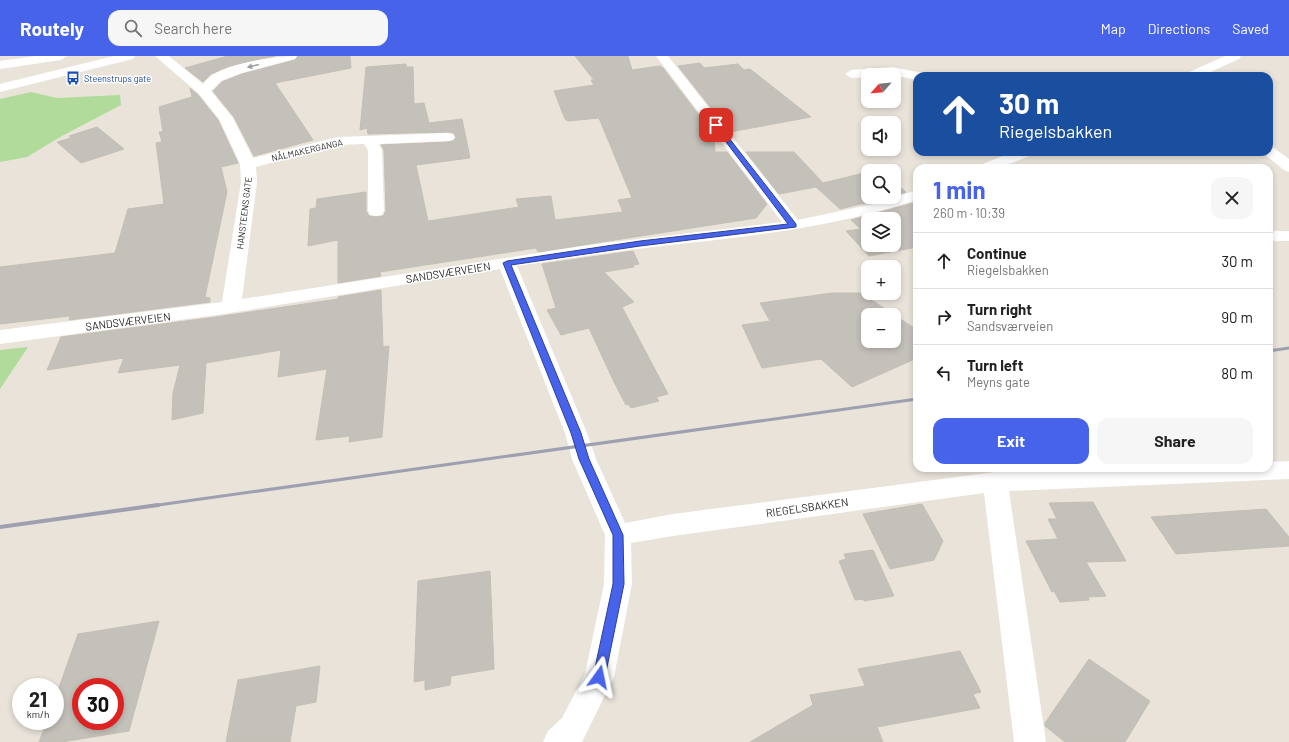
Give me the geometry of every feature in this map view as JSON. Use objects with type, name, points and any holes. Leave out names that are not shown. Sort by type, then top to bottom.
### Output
[{"type":"street","points":[[0,65],[61,56]]},
{"type":"street","points":[[71,56],[84,67]]},
{"type":"street","points":[[0,88],[129,56]]},
{"type":"street","name":"HANSTEENS GATE","points":[[161,56],[204,91],[226,118],[248,164],[249,182],[231,306]]},
{"type":"street","points":[[204,91],[216,78],[238,70],[291,56]]},
{"type":"street","points":[[662,56],[793,225]]},
{"type":"street","points":[[1201,72],[1235,56]]},
{"type":"street","points":[[852,74],[893,71],[913,75]]},
{"type":"street","name":"NÅLMAKERGANGA","points":[[248,164],[338,141],[448,137]]},
{"type":"street","points":[[367,140],[371,143],[375,150],[374,174],[376,211]]},
{"type":"street","points":[[1273,151],[1289,153]]},
{"type":"street","points":[[1273,154],[1289,167]]},
{"type":"street","points":[[992,164],[1007,156]]},
{"type":"street","points":[[1011,156],[1025,164]]},
{"type":"street","name":"SANDSVÆRVEIEN","points":[[0,337],[134,321],[618,246],[793,225],[853,214],[913,196]]},
{"type":"street","points":[[1273,236],[1289,236]]},
{"type":"street","points":[[507,263],[576,433],[584,459],[618,535],[618,584],[599,677],[573,729],[560,742]]},
{"type":"street","name":"RIEGELSBAKKEN","points":[[1273,471],[1289,470]]},
{"type":"street","name":"RIEGELSBAKKEN","points":[[618,535],[681,524],[995,482],[1240,472]]},
{"type":"street","points":[[995,482],[1030,742]]},
{"type":"green space","points":[[31,92],[57,98],[120,95],[121,105],[60,137],[27,157],[0,162],[0,99]]},
{"type":"green space","points":[[28,347],[0,389],[0,350]]},
{"type":"building","points":[[228,56],[275,56],[230,66],[211,74],[203,82],[185,68]]},
{"type":"building","points":[[298,56],[350,56],[351,68],[275,83],[313,140],[254,156],[234,117],[213,91],[222,82],[242,74],[295,60]]},
{"type":"building","points":[[575,56],[628,56],[632,70],[660,66],[663,68],[714,135],[715,152],[727,152],[767,204],[756,218],[538,252],[536,248],[380,272],[381,276],[338,283],[338,240],[308,246],[310,209],[316,208],[317,199],[366,192],[366,211],[369,216],[383,216],[386,211],[384,150],[381,145],[448,142],[453,141],[456,138],[454,133],[448,132],[368,134],[367,128],[360,130],[366,67],[406,64],[406,67],[413,67],[414,104],[424,103],[429,123],[462,119],[470,158],[416,165],[428,221],[519,207],[516,199],[551,196],[555,220],[623,212],[618,200],[632,198],[599,118],[568,121],[565,119],[554,91],[594,85],[591,80],[594,80]]},
{"type":"building","points":[[700,63],[704,68],[738,64],[744,70],[750,69],[811,117],[730,132],[678,66]]},
{"type":"building","points":[[190,88],[198,95],[218,120],[238,163],[221,167],[227,192],[205,297],[210,298],[210,302],[69,320],[70,316],[0,324],[0,267],[115,253],[128,209],[164,204],[156,143],[162,142],[159,132],[163,132],[159,107],[192,97]]},
{"type":"building","points":[[97,127],[124,149],[81,163],[57,142],[71,138],[69,136]]},
{"type":"building","points":[[746,152],[794,152],[823,183],[861,174],[861,204],[840,209],[816,187],[779,194]]},
{"type":"building","points":[[901,188],[906,192],[901,194]]},
{"type":"building","points":[[913,203],[913,248],[901,250],[901,212],[880,212]]},
{"type":"building","points":[[861,217],[861,229],[851,220]]},
{"type":"building","points":[[861,229],[861,247],[846,231]]},
{"type":"building","points":[[633,251],[639,264],[633,265],[634,267],[604,272],[634,302],[622,307],[668,394],[656,397],[659,401],[631,408],[628,404],[626,405],[589,328],[561,335],[547,310],[556,308],[542,264]]},
{"type":"building","points":[[865,252],[890,252],[869,256]]},
{"type":"building","points":[[381,290],[383,347],[389,346],[382,437],[349,442],[350,436],[316,440],[327,369],[278,377],[281,350],[206,363],[203,413],[172,420],[173,393],[180,365],[118,373],[124,358],[47,370],[61,337],[209,318],[338,299],[338,297]]},
{"type":"building","points":[[832,293],[861,293],[861,300],[872,300],[884,308],[861,308],[861,348],[901,348],[901,319],[913,327],[913,360],[852,387],[821,359],[762,368],[742,325],[770,321],[760,303]]},
{"type":"building","points":[[1093,502],[1126,561],[1086,562],[1106,596],[1088,597],[1089,600],[1060,602],[1054,591],[1052,592],[1026,541],[1058,539],[1048,519],[1057,519],[1049,503]]},
{"type":"building","points":[[922,504],[943,541],[934,560],[890,569],[863,514]]},
{"type":"building","points":[[1266,509],[1289,537],[1289,546],[1176,554],[1151,517]]},
{"type":"building","points":[[873,550],[894,596],[864,601],[863,599],[855,600],[839,561],[846,559],[844,554]]},
{"type":"building","points":[[490,571],[494,669],[451,676],[450,685],[425,690],[425,680],[414,682],[418,581]]},
{"type":"building","points":[[159,621],[129,731],[62,742],[39,742],[44,730],[64,730],[64,678],[62,678],[78,634]]},
{"type":"building","points":[[960,651],[981,692],[973,694],[980,708],[877,727],[883,742],[750,742],[813,705],[810,695],[865,686],[858,669]]},
{"type":"building","points":[[1089,659],[1150,701],[1125,742],[1065,742],[1045,726],[1045,723]]},
{"type":"building","points":[[320,666],[316,702],[296,706],[290,742],[226,742],[238,680]]},
{"type":"railway","points":[[1273,350],[1289,348]]},
{"type":"railway","points":[[151,506],[913,400]]},
{"type":"railway","points":[[0,527],[158,505]]},
{"type":"place","name":"Steenstrups gate","points":[[73,78]]},
{"type":"route","points":[[599,677],[618,584],[618,535],[584,459],[576,433],[507,263],[597,249],[793,225],[716,125]]}]
